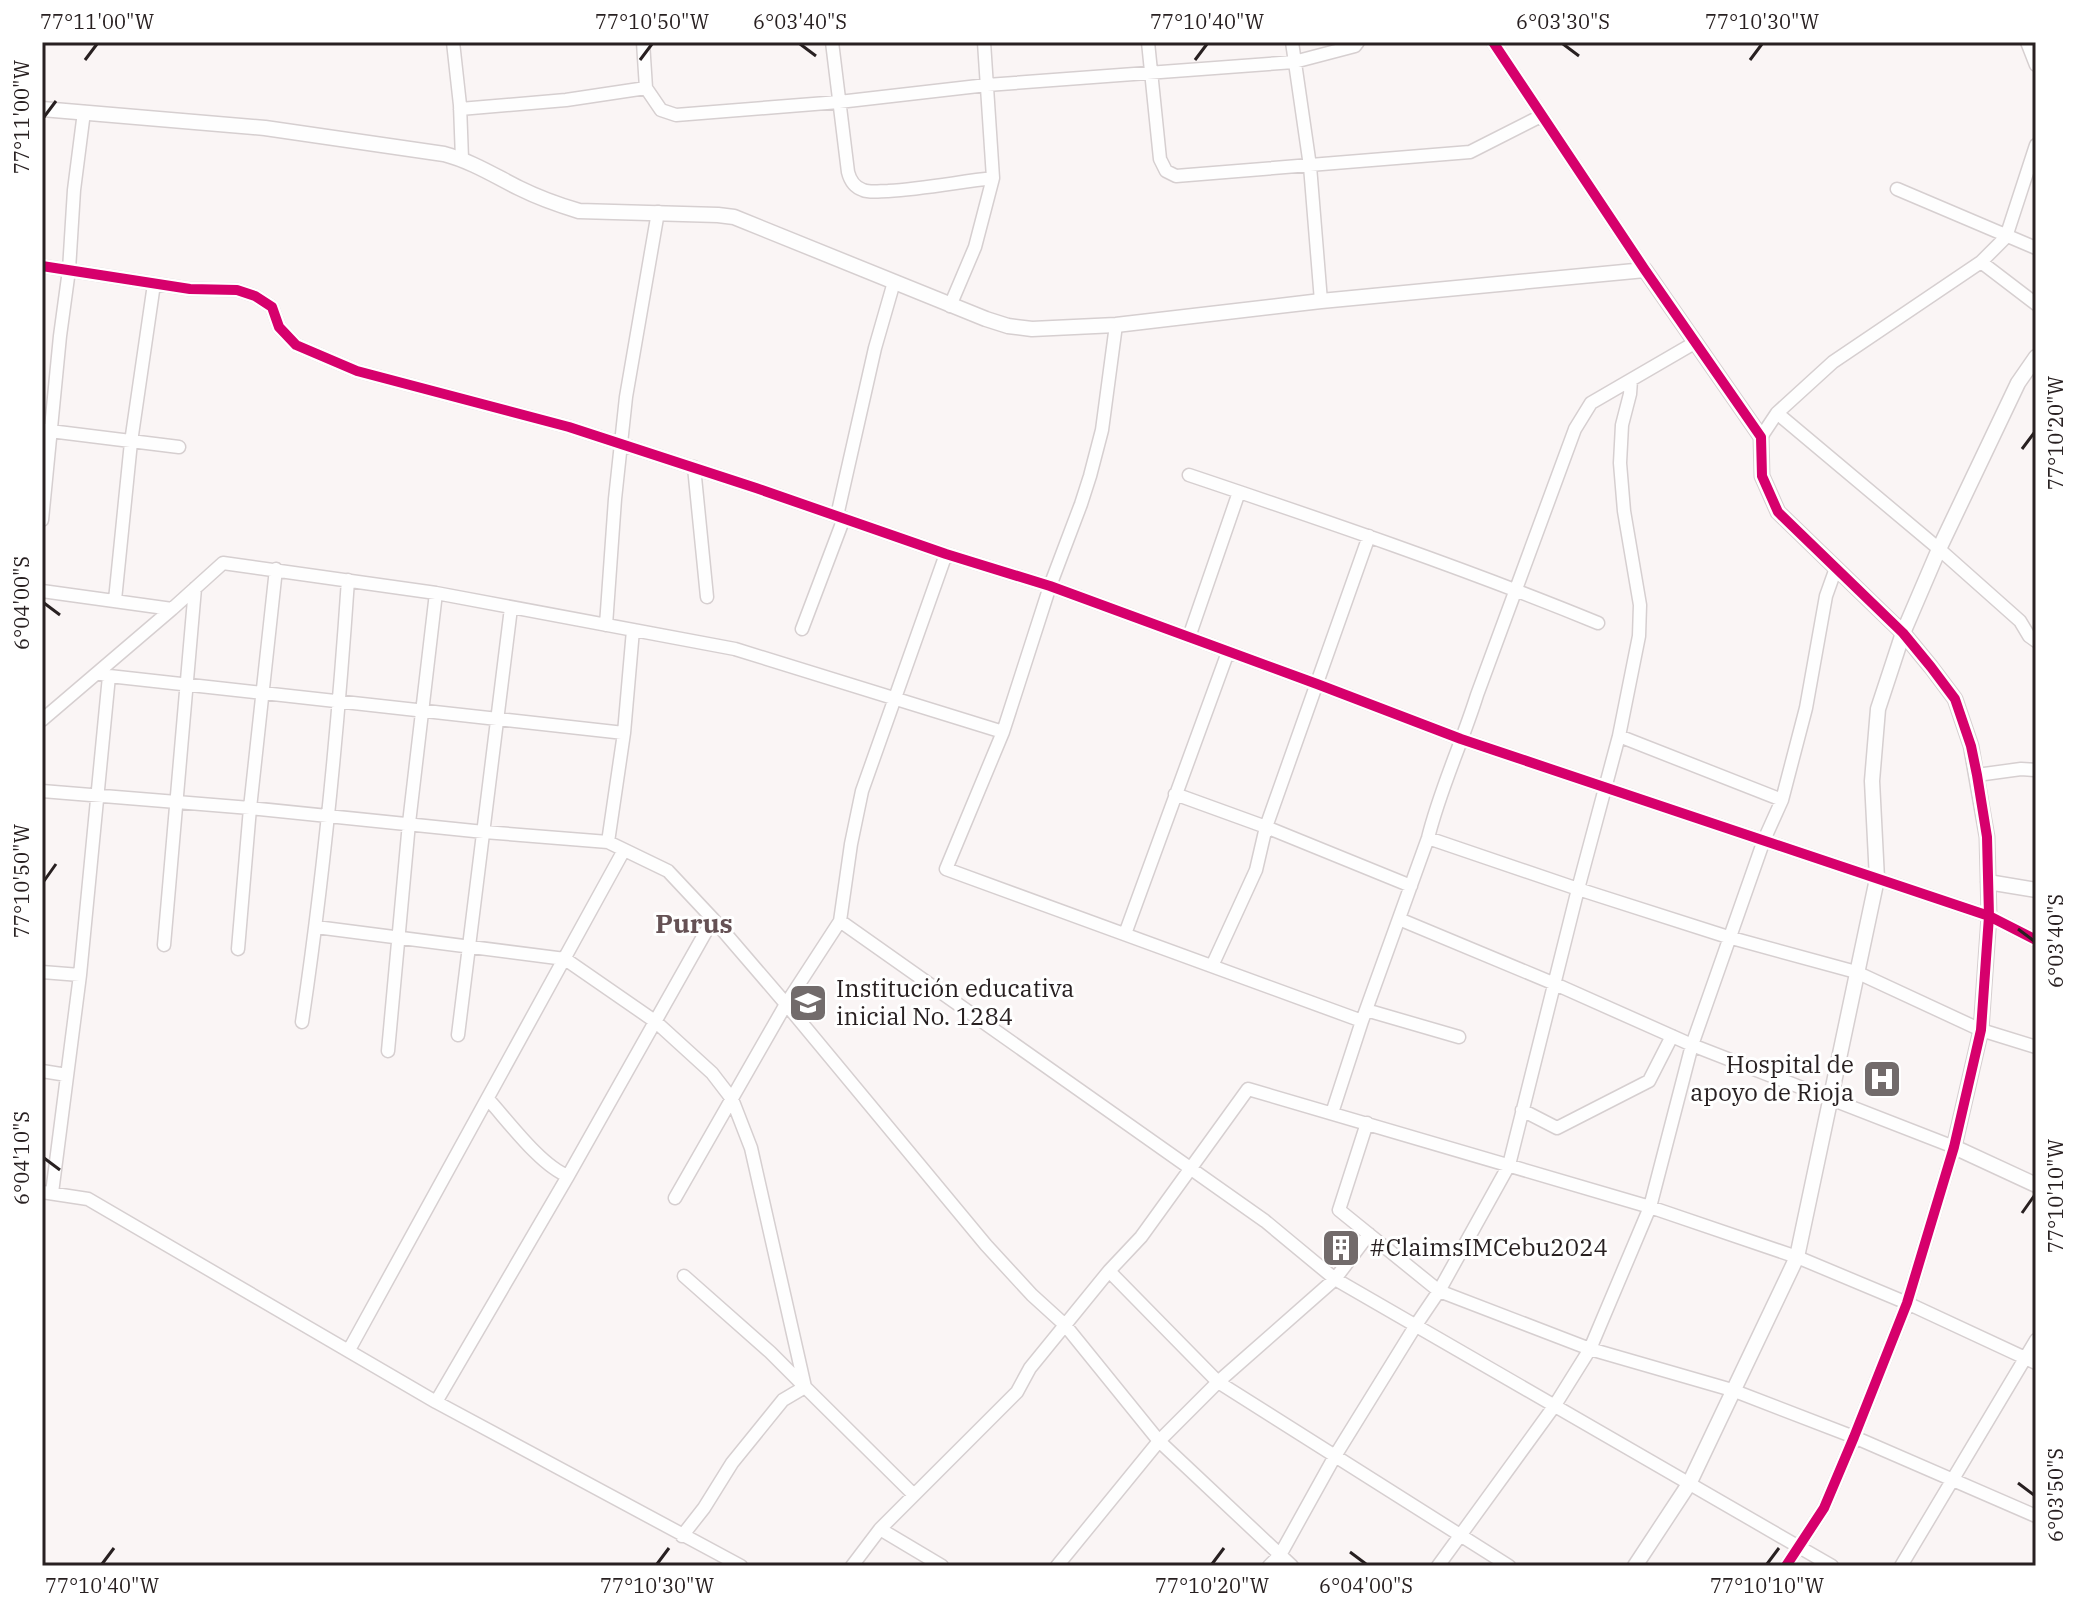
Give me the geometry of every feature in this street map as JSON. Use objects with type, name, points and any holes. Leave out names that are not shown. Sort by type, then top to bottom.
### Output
[{"type":"street","points":[[453,42],[462,159]]},
{"type":"street","points":[[643,42],[646,88],[661,110],[676,115],[839,102],[987,85],[1294,62],[1355,46],[1358,42]]},
{"type":"street","points":[[832,42],[848,172],[850,181],[859,189],[868,192],[905,190],[993,178]]},
{"type":"street","points":[[950,306],[975,247],[993,178],[984,42]]},
{"type":"street","points":[[1148,42],[1160,159],[1166,171],[1176,176],[1470,152],[1541,116]]},
{"type":"street","points":[[1292,42],[1310,166],[1321,301]]},
{"type":"street","points":[[1493,42],[1761,437],[1762,476],[1778,512],[1903,633],[1955,699],[1977,775],[1987,837],[1989,916],[1981,1030],[1954,1147],[1907,1303],[1854,1437],[1824,1508],[1786,1566]]},
{"type":"street","points":[[2027,42],[2036,65]]},
{"type":"street","points":[[460,109],[566,100],[646,88]]},
{"type":"street","points":[[42,109],[265,128],[444,154],[462,159],[557,205],[579,211],[734,217],[950,306],[1008,326],[1032,329],[1116,325],[1321,301],[1645,270]]},
{"type":"street","points":[[42,520],[47,431],[69,270],[74,190],[84,112]]},
{"type":"street","points":[[1761,437],[1777,413],[1833,362],[1981,262],[2006,237],[2036,145]]},
{"type":"street","points":[[1897,189],[2036,248]]},
{"type":"street","points":[[606,625],[626,397],[658,212]]},
{"type":"street","points":[[1981,262],[2036,304]]},
{"type":"street","points":[[42,266],[190,289],[237,290],[255,296],[272,307],[279,327],[296,345],[357,371],[569,427],[1050,586],[1461,739],[1989,916],[2036,940]]},
{"type":"street","points":[[802,629],[841,517],[875,348],[894,282]]},
{"type":"street","points":[[115,600],[131,442],[154,284]]},
{"type":"street","points":[[1116,325],[1102,430],[1081,504],[1050,586],[1003,732],[946,869],[1212,966],[1364,1016],[1459,1037]]},
{"type":"street","points":[[1332,1113],[1428,838],[1435,809],[1575,429],[1591,403],[1696,342]]},
{"type":"street","points":[[1635,1566],[1689,1484],[1797,1257],[1877,879],[1872,781],[1878,709],[1903,633],[1939,549],[2018,383],[2036,357]]},
{"type":"street","points":[[1269,1566],[1280,1555],[1335,1456],[1439,1291],[1509,1165],[1619,736],[1639,636],[1640,605],[1624,511],[1620,463],[1622,425],[1631,380]]},
{"type":"street","points":[[1777,413],[1939,549],[2020,621],[2036,641]]},
{"type":"street","points":[[47,431],[179,447]]},
{"type":"street","points":[[694,467],[707,597]]},
{"type":"street","points":[[1189,475],[1369,536],[1598,623]]},
{"type":"street","points":[[1189,637],[1239,492]]},
{"type":"street","points":[[1212,966],[1256,870],[1266,827],[1369,536]]},
{"type":"street","points":[[675,1198],[786,1004],[840,921],[862,791],[946,554]]},
{"type":"street","points":[[42,720],[103,674],[223,563],[436,593],[735,649],[1003,732]]},
{"type":"street","points":[[1438,1566],[1555,1405],[1590,1349],[1650,1207],[1692,1045],[1728,937],[1782,800],[1806,708],[1826,596],[1836,568]]},
{"type":"street","points":[[238,949],[276,569]]},
{"type":"street","points":[[302,1022],[316,927],[340,702],[348,580]]},
{"type":"street","points":[[164,945],[195,588]]},
{"type":"street","points":[[42,591],[172,609]]},
{"type":"street","points":[[388,1051],[409,823],[436,593]]},
{"type":"street","points":[[458,1035],[511,608]]},
{"type":"street","points":[[608,842],[624,733],[633,630]]},
{"type":"street","points":[[1125,934],[1228,652]]},
{"type":"street","points":[[103,674],[624,733]]},
{"type":"street","points":[[103,674],[97,796],[80,975],[47,1193],[88,1199],[436,1402],[741,1566]]},
{"type":"street","points":[[1619,736],[1782,800]]},
{"type":"street","points":[[1977,775],[2036,770]]},
{"type":"street","points":[[42,791],[608,842],[668,871],[786,1004],[986,1245],[1032,1295],[1065,1325],[1159,1441],[1292,1566]]},
{"type":"street","points":[[1175,794],[1411,886]]},
{"type":"street","points":[[1428,838],[1728,937],[1856,972],[1981,1030],[2036,1047]]},
{"type":"street","points":[[349,1350],[624,850]]},
{"type":"street","points":[[1988,882],[2036,890]]},
{"type":"street","points":[[436,1402],[713,919]]},
{"type":"street","points":[[1399,919],[1692,1045],[1954,1147],[2036,1185]]},
{"type":"street","points":[[840,921],[1265,1221],[1335,1279],[1832,1566]]},
{"type":"street","points":[[316,927],[565,959],[656,1022],[712,1073],[732,1099],[751,1148],[805,1387]]},
{"type":"street","points":[[42,972],[80,975]]},
{"type":"street","points":[[1522,1110],[1557,1128],[1649,1081],[1672,1036]]},
{"type":"street","points":[[42,1071],[67,1075]]},
{"type":"street","points":[[852,1566],[880,1529],[1017,1392],[1030,1368],[1109,1271],[1141,1237],[1248,1089],[1650,1207],[1797,1257],[1907,1303],[2030,1361]]},
{"type":"street","points":[[488,1099],[532,1148],[568,1176]]},
{"type":"street","points":[[1367,1123],[1339,1210],[1439,1291],[1590,1349],[1732,1390],[1954,1478],[2036,1516]]},
{"type":"street","points":[[1057,1566],[1159,1441],[1218,1382],[1335,1279],[1369,1234]]},
{"type":"street","points":[[1109,1271],[1218,1382],[1509,1566]]},
{"type":"street","points":[[684,1276],[770,1352],[914,1495]]},
{"type":"street","points":[[1901,1566],[2030,1361],[2036,1340]]},
{"type":"street","points":[[682,1536],[732,1463],[783,1400],[805,1387]]},
{"type":"street","points":[[880,1529],[942,1566]]},
{"type":"cycle path","points":[[1493,42],[1761,437],[1762,476],[1778,512],[1903,633],[1955,699],[1977,775],[1987,837],[1989,916],[1981,1030],[1954,1147],[1907,1303],[1854,1437],[1824,1508],[1786,1566]]},
{"type":"cycle path","points":[[42,266],[190,289],[237,290],[255,296],[272,307],[279,327],[296,345],[357,371],[569,427],[1050,586],[1461,739],[1989,916],[2036,940]]},
{"type":"place","name":"Institución educativa inicial No. 1284","points":[[808,1003]]},
{"type":"place","name":"Hospital de apoyo de Rioja","points":[[1882,1079]]},
{"type":"place","name":"#ClaimsIMCebu2024","points":[[1341,1248]]},
{"type":"district","name":"Purus","points":[[694,924]]}]
